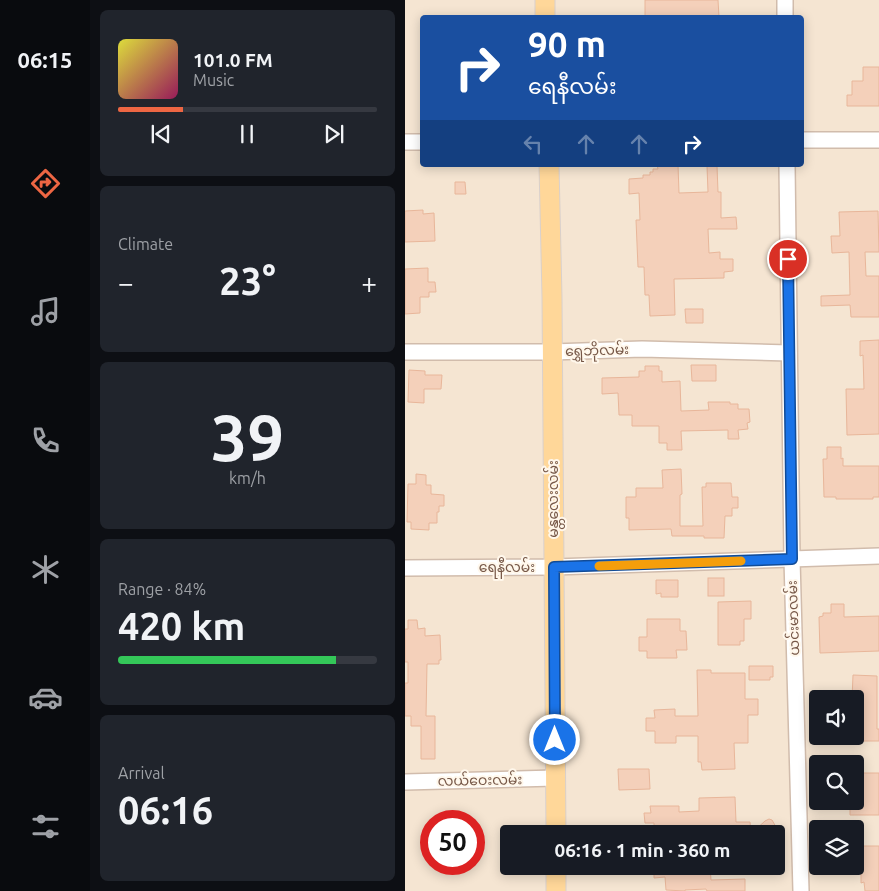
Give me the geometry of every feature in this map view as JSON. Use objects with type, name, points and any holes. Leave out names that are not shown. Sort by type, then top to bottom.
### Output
[{"type":"main road","points":[[545,0],[545,15]]},
{"type":"main road","name":"မန္တလေးလမ်း","points":[[549,167],[556,825]]},
{"type":"main road","points":[[556,875],[557,891]]},
{"type":"street","points":[[785,0],[785,15]]},
{"type":"street","points":[[804,140],[879,140]]},
{"type":"street","points":[[405,142],[420,142]]},
{"type":"street","name":"ယင်းမာလမ်း","points":[[787,167],[792,559],[801,891]]},
{"type":"street","name":"ရွှေဘိုလမ်း","points":[[405,352],[552,352],[642,349],[789,353]]},
{"type":"street","name":"ရေနီလမ်း","points":[[405,568],[554,567],[879,556]]},
{"type":"street","name":"လယ်ဝေးလမ်း","points":[[405,782],[555,778]]},
{"type":"shaded area","points":[[405,0],[879,0],[879,891],[405,891]]},
{"type":"building","points":[[645,0],[718,0],[719,15],[645,15]]},
{"type":"building","points":[[863,67],[879,67],[879,106],[847,106],[847,95],[852,95],[852,81],[863,81]]},
{"type":"building","points":[[658,167],[678,167],[679,193],[708,192],[707,167],[717,167],[718,192],[721,192],[721,218],[736,217],[737,229],[708,229],[709,253],[720,252],[720,259],[733,259],[733,271],[724,272],[724,278],[674,279],[675,315],[650,316],[649,295],[645,295],[644,267],[638,267],[636,220],[640,220],[639,193],[629,194],[629,179],[643,178],[643,175],[650,175],[653,169],[658,169]]},
{"type":"building","points":[[455,182],[465,182],[466,194],[455,194]]},
{"type":"building","points":[[423,210],[423,214],[434,213],[435,241],[405,242],[405,211]]},
{"type":"building","points":[[878,211],[879,252],[865,252],[866,276],[879,276],[879,317],[851,317],[850,305],[821,306],[821,296],[850,295],[849,252],[832,253],[831,236],[840,236],[839,212]]},
{"type":"building","points":[[428,268],[428,282],[435,282],[436,292],[429,292],[429,297],[420,297],[420,313],[405,314],[405,269]]},
{"type":"building","points":[[685,309],[703,309],[703,323],[686,323]]},
{"type":"building","points":[[879,340],[879,434],[847,435],[846,389],[864,389],[863,355],[860,356],[860,341]]},
{"type":"building","points":[[691,365],[716,365],[716,381],[692,381]]},
{"type":"building","points":[[645,366],[659,366],[659,371],[662,371],[662,382],[680,381],[681,411],[709,410],[708,402],[738,404],[738,409],[749,409],[750,422],[747,423],[748,429],[738,430],[739,439],[728,439],[728,430],[681,431],[682,450],[667,450],[667,443],[659,443],[659,426],[632,426],[632,415],[619,415],[618,393],[602,394],[602,378],[639,377],[639,371],[645,371]]},
{"type":"building","points":[[409,370],[425,371],[425,375],[442,375],[441,389],[424,389],[424,403],[408,402]]},
{"type":"building","points":[[827,447],[841,447],[843,466],[879,466],[879,497],[873,497],[873,499],[836,499],[836,497],[824,497],[823,459],[827,459]]},
{"type":"building","points":[[681,469],[680,526],[703,526],[702,487],[706,487],[706,483],[731,483],[732,497],[738,497],[738,508],[732,508],[732,516],[725,516],[724,538],[672,536],[671,529],[629,530],[629,518],[626,518],[626,497],[636,497],[636,488],[663,488],[662,470]]},
{"type":"building","points":[[416,474],[426,475],[426,485],[431,485],[431,494],[444,495],[444,506],[439,506],[439,512],[437,512],[437,523],[429,523],[429,530],[411,529],[411,522],[407,522],[408,484],[416,484]]},
{"type":"building","points":[[708,578],[724,578],[724,596],[708,596]]},
{"type":"building","points":[[656,580],[678,580],[678,597],[661,597],[661,593],[656,594]]},
{"type":"building","points":[[751,601],[751,619],[744,619],[744,641],[740,641],[740,645],[718,645],[718,602]]},
{"type":"building","points":[[831,604],[844,604],[844,617],[879,616],[879,651],[820,653],[819,617],[823,616],[823,613],[831,613]]},
{"type":"building","points":[[647,619],[680,619],[680,631],[686,631],[687,650],[676,650],[677,658],[647,658],[647,651],[639,651],[639,637],[647,637]]},
{"type":"building","points":[[408,620],[417,620],[418,629],[425,628],[425,636],[440,635],[441,660],[439,660],[439,664],[427,664],[426,716],[435,716],[435,759],[421,759],[421,726],[411,726],[411,716],[405,716],[405,683],[408,683],[408,662],[405,662],[405,629],[408,629]]},
{"type":"building","points":[[749,666],[773,666],[773,677],[770,677],[770,680],[749,680]]},
{"type":"building","points":[[697,670],[711,670],[711,673],[745,673],[745,699],[758,699],[758,715],[748,715],[748,743],[734,743],[735,769],[702,770],[701,762],[698,762],[698,736],[676,736],[676,743],[655,743],[655,731],[646,731],[646,718],[655,718],[654,710],[675,709],[675,716],[698,716]]},
{"type":"building","points":[[853,675],[877,676],[877,729],[879,729],[879,741],[864,741],[864,690],[852,690]]},
{"type":"building","points":[[618,769],[649,769],[650,789],[619,790]]},
{"type":"building","points":[[864,773],[879,773],[879,815],[850,815],[850,810],[864,810]]},
{"type":"building","points":[[735,797],[736,822],[750,822],[750,825],[654,825],[654,823],[645,823],[644,813],[651,813],[650,806],[679,806],[679,812],[699,811],[699,798]]},
{"type":"building","points":[[772,820],[775,825],[761,825],[765,821]]},
{"type":"building","points":[[864,846],[879,846],[879,891],[865,891],[864,882],[861,883],[861,875],[864,875]]},
{"type":"building","points":[[654,875],[711,875],[711,880],[745,879],[745,891],[707,891],[706,889],[666,890],[665,877],[654,878]]},
{"type":"slow traffic","points":[[599,566],[741,561]]},
{"type":"route","points":[[555,740],[554,567],[792,559],[788,259]]}]
